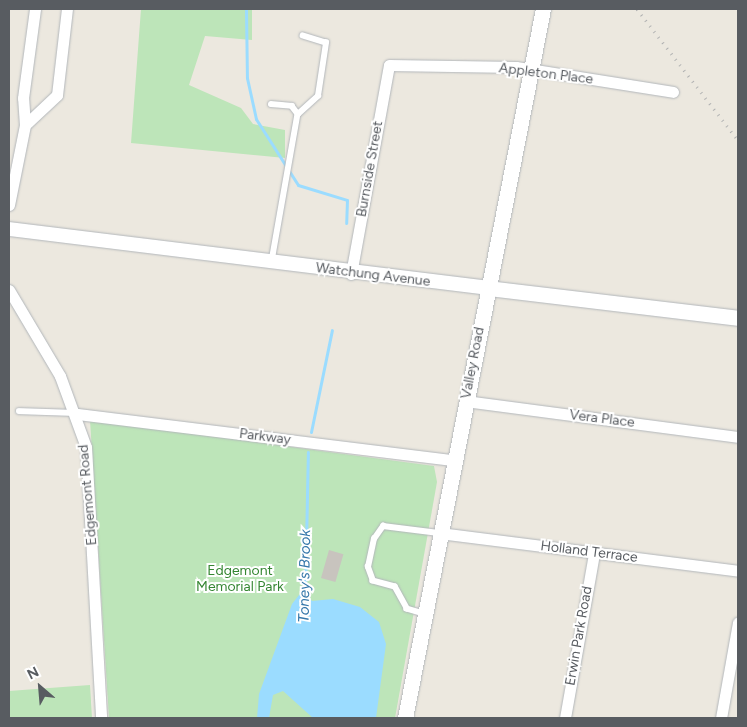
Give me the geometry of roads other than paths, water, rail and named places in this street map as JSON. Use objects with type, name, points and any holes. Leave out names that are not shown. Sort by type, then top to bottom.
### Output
[{"type":"main road","name":"Valley Road","points":[[404,718],[452,460],[543,9]]},
{"type":"main road","name":"Watchung Avenue","points":[[488,288],[738,318]]},
{"type":"street","points":[[9,205],[25,125],[23,98],[35,9]]},
{"type":"street","points":[[25,125],[53,102],[60,87],[66,9]]},
{"type":"street","name":"Appleton Place","points":[[389,64],[531,70],[673,92]]},
{"type":"street","name":"Burnside Street","points":[[351,274],[389,64]]},
{"type":"street","name":"Watchung Avenue","points":[[9,229],[351,274],[488,288]]},
{"type":"street","name":"Edgemont Road","points":[[9,290],[60,376],[77,414],[88,467],[101,718]]},
{"type":"street","name":"Vera Place","points":[[465,401],[738,437]]},
{"type":"street","name":"Parkway","points":[[77,414],[452,460]]},
{"type":"street","name":"Holland Terrace","points":[[439,533],[738,571]]},
{"type":"street","name":"Erwin Park Road","points":[[565,718],[594,553]]},
{"type":"street","points":[[721,718],[738,623]]},
{"type":"lane","points":[[272,263],[287,165],[298,114],[318,96],[326,43],[303,36]]},
{"type":"lane","points":[[271,104],[292,106],[298,114]]},
{"type":"lane","points":[[19,411],[77,414]]},
{"type":"lane","points":[[424,614],[407,609],[395,587],[373,580],[368,567],[374,539],[383,526],[439,533]]},
{"type":"water","points":[[303,590],[312,601],[333,599],[360,607],[379,622],[386,644],[376,718],[313,718],[283,691],[273,695],[269,718],[257,718],[259,694],[292,604]]},
{"type":"waterway","name":"Toney's Brook","points":[[246,9],[247,78],[256,119],[298,185],[347,200],[346,223]]},
{"type":"waterway","name":"Toney's Brook","points":[[311,432],[332,330]]},
{"type":"waterway","name":"Toney's Brook","points":[[305,591],[308,452]]},
{"type":"railway","points":[[637,9],[738,140]]},
{"type":"park label","name":"Edgemont Memorial Park","points":[[240,580]]}]
